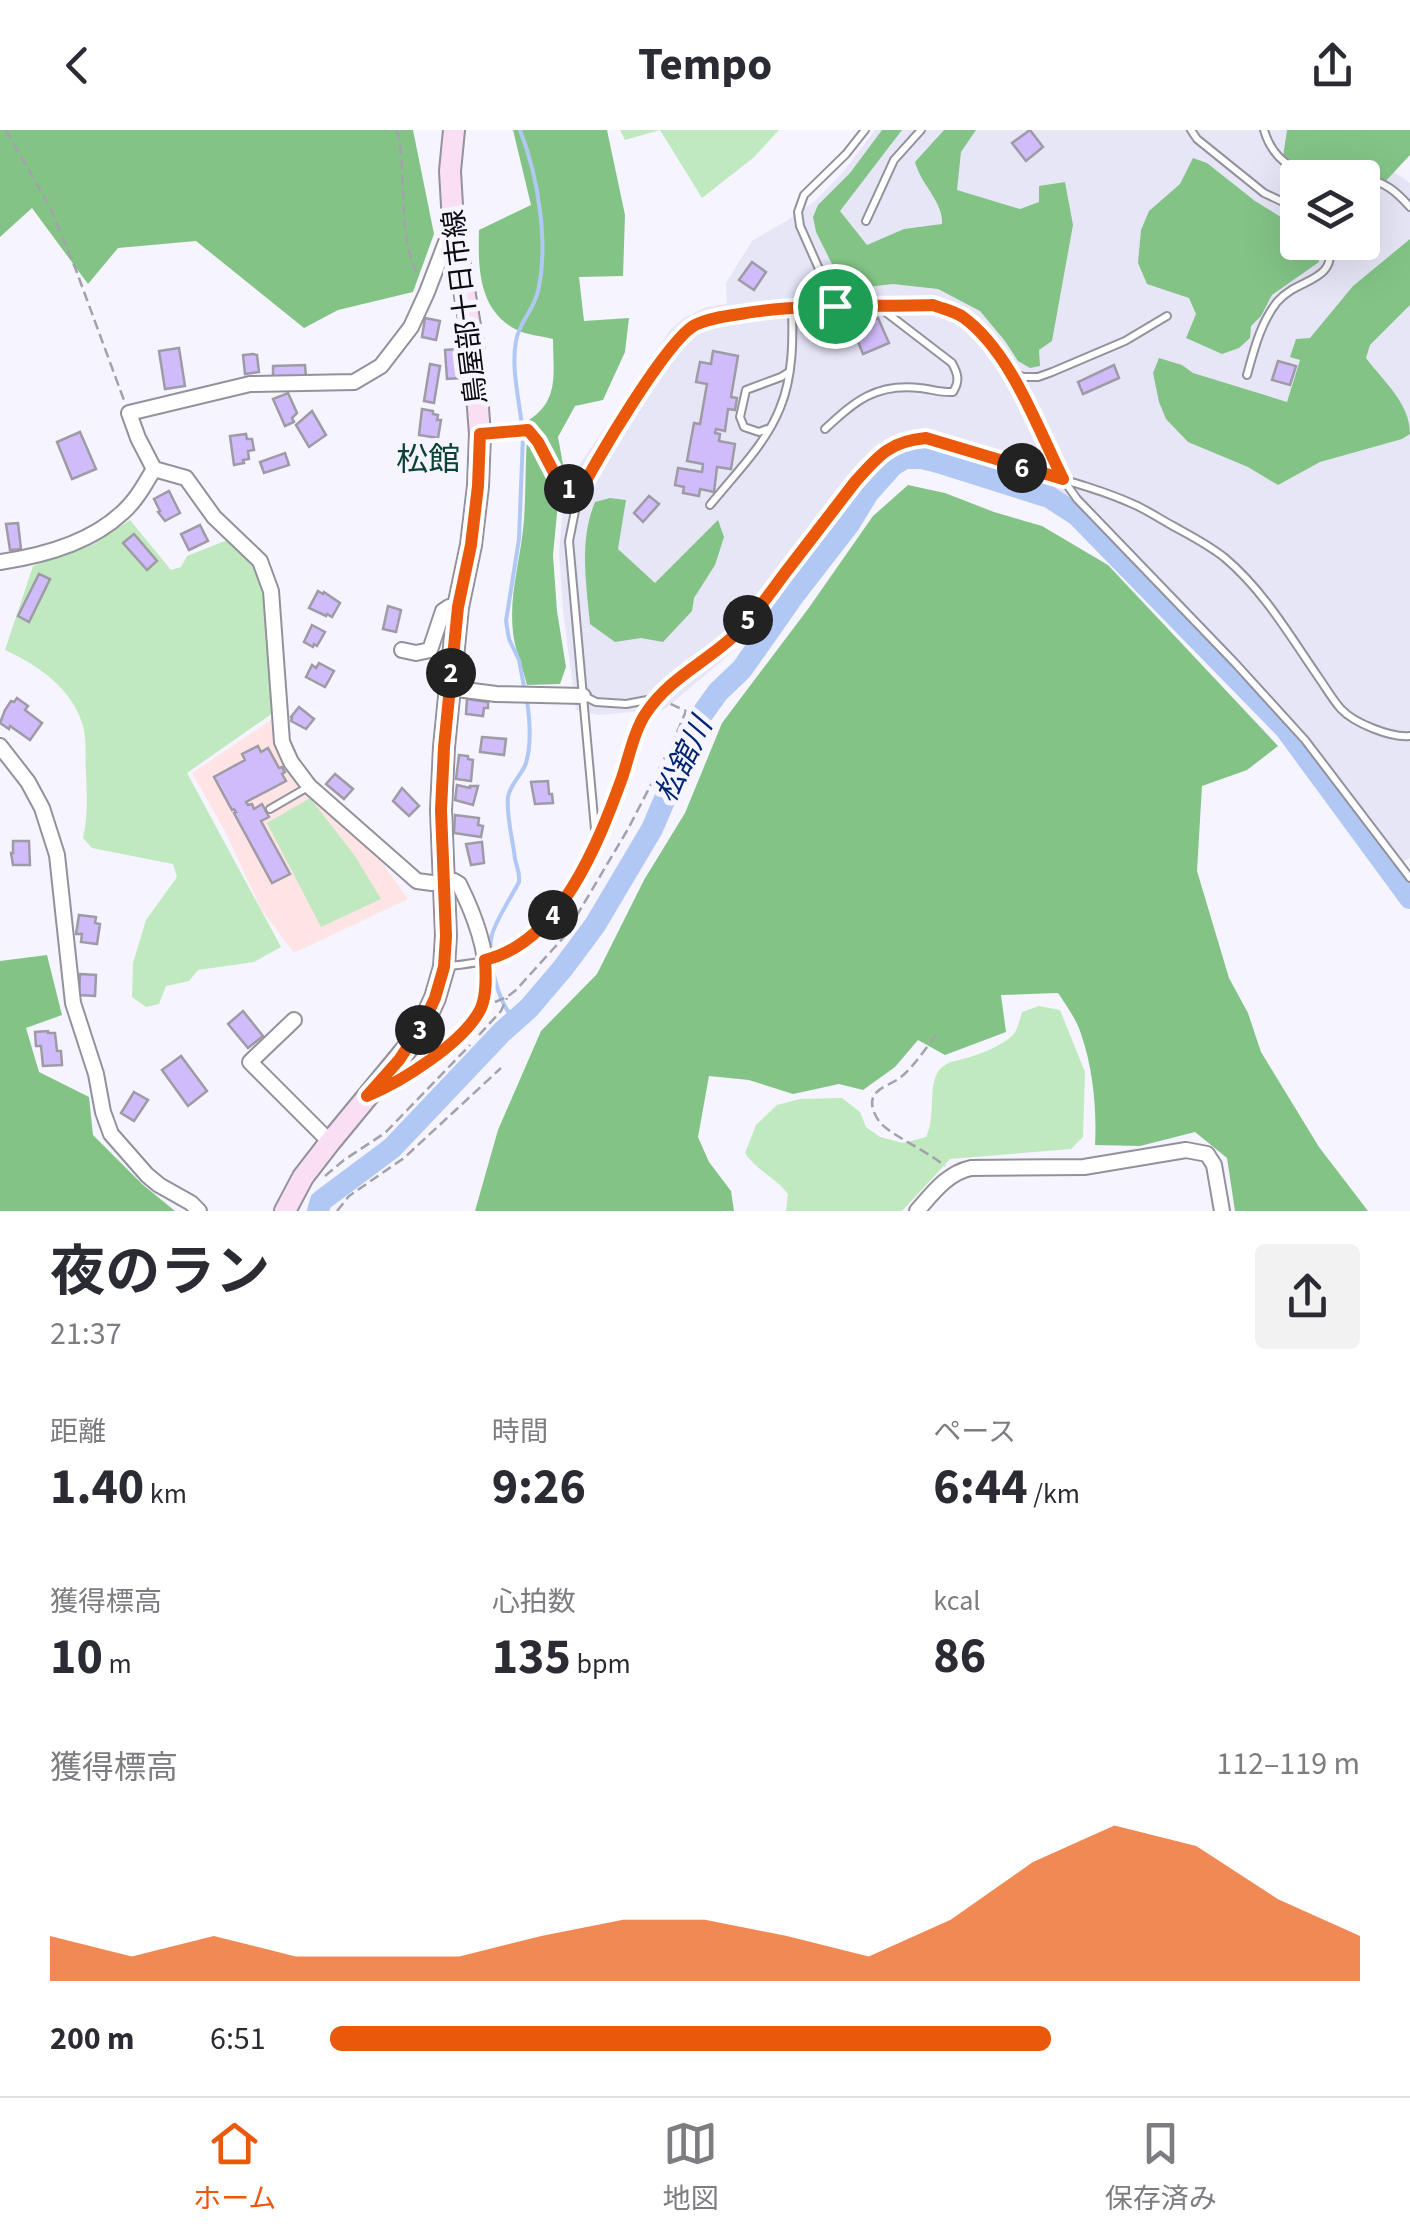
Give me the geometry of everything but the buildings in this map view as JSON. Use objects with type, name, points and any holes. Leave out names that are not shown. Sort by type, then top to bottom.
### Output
[{"type":"main road","name":"鳥屋部十日市線","points":[[284,1211],[303,1178],[399,1060],[424,1022],[444,967],[441,810],[458,607],[471,545],[480,434],[473,344],[453,223],[450,171],[454,130]]},
{"type":"street","points":[[367,1096],[389,1087],[433,1058],[472,1022],[483,1002],[485,960],[479,936],[458,884],[417,881],[309,786],[292,762],[282,742],[271,591],[260,561],[214,517],[186,478],[154,469],[129,413],[250,384],[354,382],[381,366],[411,326],[453,223]]},
{"type":"street","points":[[480,434],[528,430],[560,484],[578,496]]},
{"type":"street","points":[[0,562],[77,542],[101,528],[121,514],[154,469]]},
{"type":"street","points":[[402,650],[430,650],[443,611],[458,607]]},
{"type":"street","points":[[450,688],[496,694],[583,696]]},
{"type":"street","points":[[0,746],[35,795],[57,855],[73,1003],[111,1134],[146,1175],[200,1211]]},
{"type":"street","points":[[294,1020],[250,1062],[330,1142]]},
{"type":"street","points":[[916,1211],[954,1174],[970,1168],[1084,1168],[1196,1150],[1207,1154],[1214,1165],[1222,1211]]},
{"type":"lane","points":[[835,306],[800,226],[798,212],[804,195],[866,130]]},
{"type":"lane","points":[[866,221],[894,160],[921,130]]},
{"type":"lane","points":[[1190,130],[1264,193],[1280,201]]},
{"type":"lane","points":[[1264,130],[1282,160]]},
{"type":"lane","points":[[1380,183],[1394,189],[1410,207]]},
{"type":"lane","points":[[1247,376],[1260,328],[1275,305],[1286,292],[1326,271],[1331,260]]},
{"type":"lane","points":[[596,840],[569,541],[578,496],[591,469],[683,334],[706,321],[792,307],[933,305],[960,315],[985,338],[1011,374],[1063,479],[1077,499],[1305,740],[1410,878]]},
{"type":"lane","points":[[825,429],[854,403],[878,390],[900,386],[953,392],[958,384],[952,363],[878,306]]},
{"type":"lane","points":[[710,505],[780,410],[789,372],[792,307]]},
{"type":"lane","points":[[1011,374],[1038,377],[1125,341],[1167,316]]},
{"type":"lane","points":[[769,428],[760,432],[744,426],[740,417],[746,390],[789,372]]},
{"type":"lane","points":[[444,967],[502,956],[528,940],[559,910],[596,840],[643,718],[676,679],[738,632],[855,482],[890,447],[905,440],[926,438],[1063,479],[1136,505],[1201,541],[1225,558],[1258,591],[1343,712],[1380,732],[1410,736]]},
{"type":"lane","points":[[583,696],[596,702],[626,704],[658,698]]},
{"type":"lane","points":[[270,809],[309,786]]},
{"type":"path","points":[[6,130],[50,207],[129,413]]},
{"type":"path","points":[[397,130],[411,264],[427,292]]},
{"type":"path","points":[[322,1179],[385,1133],[490,1025],[508,997],[564,937],[674,742],[686,710],[658,698]]},
{"type":"path","points":[[483,1002],[508,997]]},
{"type":"path","points":[[936,1035],[898,1080],[876,1092],[873,1110],[881,1125],[928,1152],[954,1174]]},
{"type":"path","points":[[337,1211],[349,1196],[404,1158],[501,1068]]},
{"type":"shaded area","points":[[875,130],[1333,130],[1377,160],[1280,160],[1280,260],[1380,260],[1380,162],[1410,183],[1410,858],[1396,866],[1302,743],[1243,676],[1078,508],[1055,492],[925,447],[887,458],[873,470],[755,629],[665,709],[599,715],[576,710],[559,552],[563,506],[576,470],[671,329],[706,307],[727,304],[726,283],[752,241],[815,201]]},
{"type":"shaded area","points":[[274,718],[276,738],[366,840],[408,899],[294,953],[261,909],[225,831],[192,773]]},
{"type":"green space","points":[[0,130],[413,130],[434,234],[413,292],[338,310],[304,328],[196,241],[118,248],[88,284],[32,208],[0,237]]},
{"type":"green space","points":[[513,130],[607,130],[625,215],[623,276],[579,277],[584,321],[629,318],[625,352],[603,400],[575,406],[558,437],[564,470],[553,555],[566,667],[560,684],[527,685],[512,619],[524,516],[529,420],[546,404],[553,384],[553,339],[519,331],[503,320],[487,298],[479,258],[479,230],[531,205]]},
{"type":"green space","points":[[620,130],[660,130],[625,140]]},
{"type":"green space","points":[[660,130],[779,130],[753,158],[702,198]]},
{"type":"green space","points":[[882,130],[902,130],[840,211],[867,245],[904,229],[942,224],[939,208],[915,162],[944,130],[976,130],[961,152],[957,190],[1020,209],[1039,202],[1039,186],[1065,182],[1073,225],[1052,341],[1039,350],[1040,366],[1030,368],[1018,361],[980,311],[938,289],[893,284],[850,289],[842,284],[816,232],[813,217],[818,205],[850,173]]},
{"type":"green space","points":[[1287,130],[1410,130],[1410,155],[1380,187],[1380,160],[1282,160]]},
{"type":"green space","points":[[1193,158],[1207,163],[1280,216],[1280,260],[1319,260],[1272,295],[1251,326],[1250,338],[1239,348],[1222,354],[1186,338],[1196,314],[1189,298],[1147,284],[1138,263],[1141,230],[1149,211],[1180,184]]},
{"type":"green space","points":[[1410,239],[1410,305],[1370,345],[1366,358],[1401,403],[1410,434],[1320,462],[1278,485],[1248,467],[1188,442],[1166,419],[1153,373],[1159,358],[1193,373],[1287,402],[1300,360],[1290,357],[1296,339],[1310,338],[1353,286]]},
{"type":"green space","points":[[908,485],[945,493],[1042,526],[1108,565],[1278,746],[1247,770],[1202,786],[1197,871],[1229,978],[1248,1013],[1261,1052],[1319,1147],[1368,1211],[1235,1211],[1227,1158],[1195,1132],[1140,1146],[1095,1145],[1089,1061],[1077,1023],[1058,993],[1001,995],[1006,1032],[945,1055],[918,1040],[895,1067],[863,1090],[839,1084],[793,1094],[749,1080],[709,1076],[698,1137],[709,1162],[731,1191],[734,1211],[475,1211],[498,1130],[541,1031],[597,974],[644,880],[685,813],[722,723],[873,516]]},
{"type":"green space","points":[[610,498],[626,500],[618,549],[655,583],[718,520],[724,537],[715,565],[694,598],[692,611],[663,642],[641,638],[615,642],[590,624],[587,532],[595,502]]},
{"type":"green space","points":[[130,520],[171,570],[181,567],[187,556],[230,539],[257,567],[266,601],[273,713],[187,773],[281,947],[254,962],[198,970],[189,981],[166,986],[159,1004],[146,1007],[132,997],[133,963],[146,920],[177,877],[173,864],[92,848],[83,838],[87,806],[85,744],[78,713],[53,680],[5,650],[33,566],[92,545]]},
{"type":"green space","points":[[310,798],[355,856],[381,899],[321,927],[267,823]]},
{"type":"green space","points":[[47,955],[62,1015],[26,1028],[39,1072],[89,1097],[93,1135],[175,1211],[0,1211],[0,961]]},
{"type":"green space","points":[[1039,1006],[1060,1010],[1085,1072],[1083,1137],[1071,1149],[950,1159],[902,1211],[786,1211],[788,1194],[745,1153],[756,1125],[777,1105],[800,1099],[842,1098],[860,1112],[866,1127],[880,1137],[903,1143],[926,1137],[934,1082],[941,1068],[1004,1042],[1015,1033],[1022,1012]]},
{"type":"waterway","points":[[520,130],[537,188],[542,231],[538,291],[518,334],[515,351],[522,426]]},
{"type":"waterway","points":[[523,436],[519,539],[506,621],[525,692]]},
{"type":"waterway","name":"松舘川","points":[[318,1211],[321,1201],[392,1148],[563,968],[595,925],[652,829],[700,717],[742,669],[868,493],[893,465],[905,458],[938,462],[1049,497],[1077,515],[1285,728],[1410,898]]},
{"type":"waterway","points":[[516,1020],[499,994],[490,948],[495,926],[519,882],[508,804],[509,792],[528,755],[527,701]]},
{"type":"district","name":"松館","points":[[428,460]]},
{"type":"route","points":[[933,305],[960,315],[985,338],[1011,374],[1063,479],[926,438],[905,440],[876,459],[738,632],[676,679],[643,718],[596,840],[559,910],[528,940],[502,956],[485,960],[483,1002],[472,1022],[433,1058],[389,1087],[367,1096],[410,1046],[435,998],[444,967],[444,747],[458,607],[478,486],[480,434],[528,430],[560,484],[578,496],[637,398],[671,349],[695,325],[757,311],[835,306],[933,305]]}]
